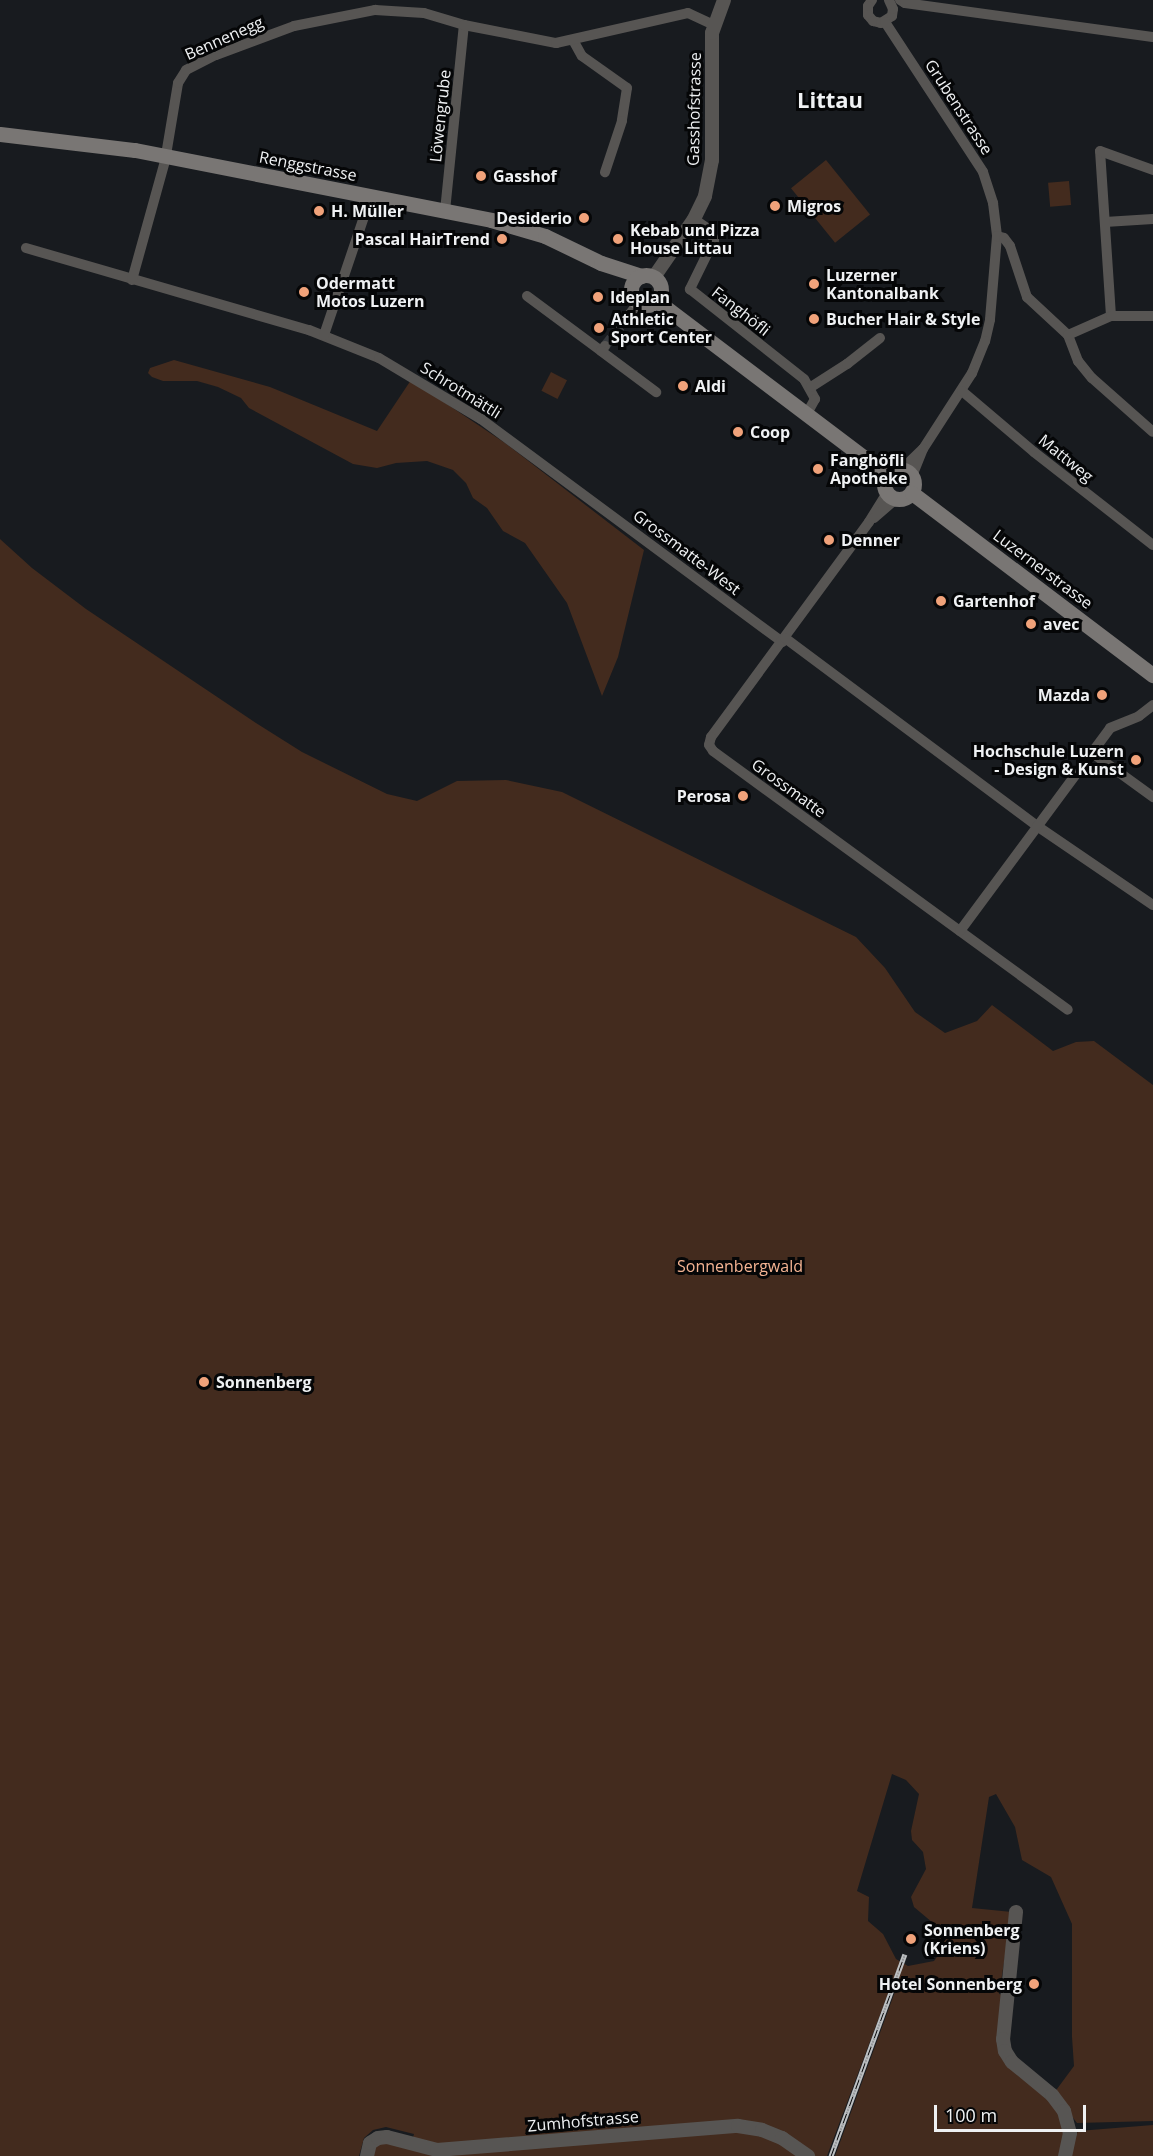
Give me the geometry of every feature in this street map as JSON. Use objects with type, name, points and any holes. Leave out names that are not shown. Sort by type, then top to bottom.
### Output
[{"type":"main road","name":"Renggstrasse","points":[[0,134],[80,142],[445,211],[536,232],[567,244],[601,263],[647,277]]},
{"type":"main road","name":"Renggstrasse","points":[[601,263],[632,304]]},
{"type":"main road","points":[[647,277],[661,290],[657,301],[651,305],[632,304],[632,283],[647,277]]},
{"type":"main road","points":[[657,301],[887,475]]},
{"type":"main road","points":[[895,470],[907,473],[914,485],[912,493],[905,498],[892,496],[884,484],[887,475],[895,470]]},
{"type":"main road","name":"Luzernerstrasse","points":[[912,493],[1153,675]]},
{"type":"street","name":"Gasshofstrasse","points":[[647,277],[694,219],[705,196],[712,160],[710,57],[714,25],[724,0]]},
{"type":"street","name":"Grubenstrasse","points":[[872,0],[867,10],[870,18],[877,23],[885,22],[983,172],[993,202],[997,236],[990,320],[985,341],[962,391],[907,473]]},
{"type":"street","points":[[889,0],[893,12]]},
{"type":"street","points":[[885,22],[903,2],[1153,37]]},
{"type":"street","name":"Bennenegg","points":[[166,157],[178,83],[186,70],[216,55],[294,26],[375,10],[414,11],[556,43],[688,14],[714,25]]},
{"type":"street","name":"Löwengrube","points":[[445,211],[464,24]]},
{"type":"street","points":[[573,40],[582,56],[627,88],[622,121],[606,172]]},
{"type":"street","points":[[1111,316],[1100,151],[1153,170]]},
{"type":"street","points":[[132,280],[166,157]]},
{"type":"street","points":[[324,335],[371,196]]},
{"type":"street","name":"Fanghöfli","points":[[694,219],[710,230],[714,240],[690,289],[804,379],[811,387]]},
{"type":"street","points":[[1105,222],[1153,219]]},
{"type":"street","points":[[997,236],[1004,238],[1010,246],[1026,297],[1068,335],[1078,361],[1092,378],[1153,432]]},
{"type":"street","name":"Schrotmättli","points":[[26,248],[324,335],[379,358],[481,419],[574,486]]},
{"type":"street","points":[[527,296],[603,348],[656,392]]},
{"type":"street","points":[[1068,335],[1111,316],[1153,316]]},
{"type":"street","points":[[806,415],[815,402],[811,387],[847,364],[880,338]]},
{"type":"street","name":"Mattweg","points":[[962,391],[1075,485],[1153,545]]},
{"type":"street","name":"Grossmatte-West","points":[[574,486],[783,640]]},
{"type":"street","name":"Grossmatte","points":[[892,496],[869,522],[716,729],[709,745],[713,751],[1068,1011]]},
{"type":"street","points":[[783,640],[1037,826],[1153,905]]},
{"type":"street","points":[[960,931],[1110,728],[1139,716],[1153,705]]},
{"type":"street","points":[[1091,752],[1153,797]]},
{"type":"street","points":[[1016,1912],[1003,2039],[1005,2051],[1012,2062],[1052,2095],[1064,2111],[1070,2133],[1065,2156]]},
{"type":"street","name":"Zumhofstrasse","points":[[367,2156],[370,2143],[378,2138],[387,2137],[437,2150],[738,2126],[776,2136],[808,2156]]},
{"type":"green space","points":[[826,160],[870,214],[835,243],[791,188]]},
{"type":"green space","points":[[1069,181],[1071,205],[1050,207],[1048,183]]},
{"type":"green space","points":[[174,360],[270,387],[377,431],[411,380],[505,443],[644,550],[618,657],[602,696],[567,603],[525,543],[503,531],[487,508],[473,498],[466,483],[453,470],[427,461],[396,463],[377,468],[353,464],[249,408],[241,398],[218,387],[197,381],[163,381],[148,373],[150,368]]},
{"type":"green space","points":[[551,372],[567,380],[558,399],[541,391]]},
{"type":"green space","name":"Sonnenbergwald","points":[[0,539],[32,568],[86,609],[253,721],[302,752],[387,794],[417,801],[457,781],[506,780],[562,792],[856,937],[885,968],[915,1012],[945,1033],[977,1021],[992,1005],[1053,1051],[1076,1042],[1094,1041],[1153,1085],[1153,2121],[1077,2123],[1054,2093],[1074,2066],[1072,1924],[1051,1877],[1022,1860],[1015,1827],[996,1794],[989,1797],[972,1908],[1012,1912],[999,1994],[1005,1995],[999,2042],[1050,2099],[1064,2119],[1062,2156],[835,2156],[896,1989],[892,1983],[827,2156],[812,2156],[767,2131],[453,2146],[412,2141],[414,2134],[386,2127],[373,2130],[364,2138],[359,2156],[0,2156]],"holes":[[[892,1774],[906,1780],[919,1794],[911,1831],[912,1840],[923,1852],[926,1869],[911,1897],[914,1907],[933,1923],[943,1948],[934,1961],[908,1966],[896,1959],[883,1934],[868,1921],[869,1897],[857,1891]]]},
{"type":"green space","points":[[1153,2125],[1153,2156],[1069,2156],[1078,2131]]},
{"type":"green space","points":[[738,2131],[769,2138],[800,2156],[370,2156],[378,2142],[435,2153]]},
{"type":"tunnel","points":[[605,346],[629,315]]},
{"type":"railway","points":[[831,2156],[905,1954]]},
{"type":"place","name":"Gasshof","points":[[481,176]]},
{"type":"place","name":"Migros","points":[[775,206]]},
{"type":"place","name":"H. Müller","points":[[319,211]]},
{"type":"place","name":"Desiderio","points":[[584,218]]},
{"type":"place","name":"Pascal HairTrend","points":[[502,239]]},
{"type":"place","name":"Kebab und Pizza House Littau","points":[[618,239]]},
{"type":"place","name":"Luzerner Kantonalbank","points":[[814,284]]},
{"type":"place","name":"Odermatt Motos Luzern","points":[[304,292]]},
{"type":"place","name":"Ideplan","points":[[598,297]]},
{"type":"place","name":"Bucher Hair & Style","points":[[814,319]]},
{"type":"place","name":"Athletic Sport Center","points":[[599,328]]},
{"type":"place","name":"Aldi","points":[[683,386]]},
{"type":"place","name":"Coop","points":[[738,432]]},
{"type":"place","name":"Fanghöfli Apotheke","points":[[818,469]]},
{"type":"place","name":"Denner","points":[[829,540]]},
{"type":"place","name":"Gartenhof","points":[[941,601]]},
{"type":"place","name":"avec","points":[[1031,624]]},
{"type":"place","name":"Mazda","points":[[1102,695]]},
{"type":"place","name":"Hochschule Luzern - Design & Kunst","points":[[1136,760]]},
{"type":"place","name":"Perosa","points":[[743,796]]},
{"type":"place","name":"Sonnenberg","points":[[204,1382]]},
{"type":"place","name":"Sonnenberg (Kriens)","points":[[911,1939]]},
{"type":"place","name":"Hotel Sonnenberg","points":[[1034,1984]]},
{"type":"district","name":"Littau","points":[[830,100]]}]
